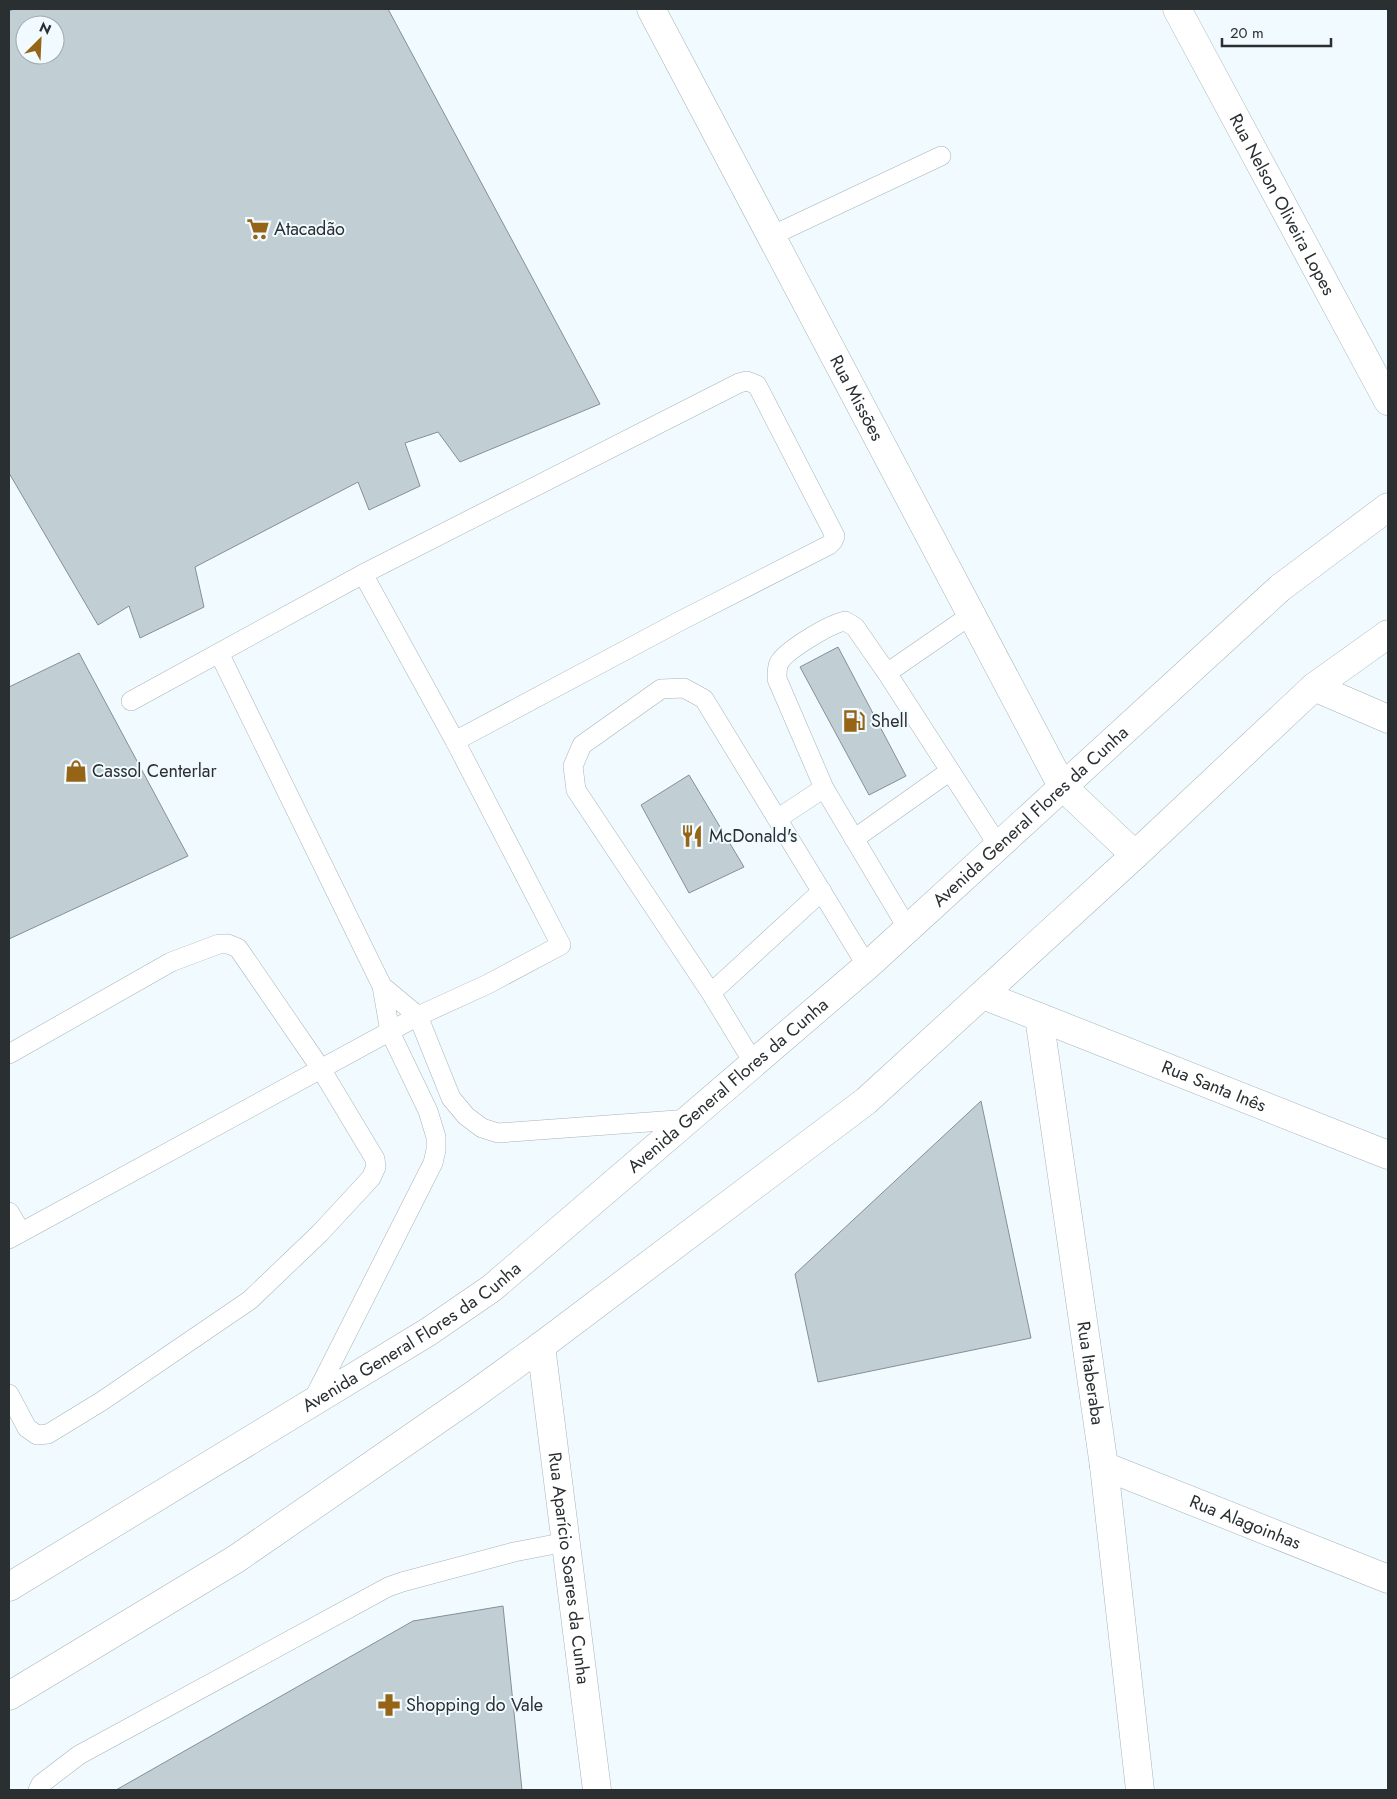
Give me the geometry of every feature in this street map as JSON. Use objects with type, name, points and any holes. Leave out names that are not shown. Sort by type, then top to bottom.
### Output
[{"type":"main road","name":"Rua Missões","points":[[651,9],[1062,786],[1135,855]]},
{"type":"main road","name":"Rua Nelson Oliveira Lopes","points":[[1177,9],[1388,401]]},
{"type":"main road","name":"Avenida General Flores da Cunha","points":[[9,1587],[428,1332],[492,1288],[867,966],[1280,588],[1388,507]]},
{"type":"main road","points":[[9,1696],[236,1559],[472,1396],[866,1101],[1135,855],[1314,687],[1388,634]]},
{"type":"main road","points":[[1314,687],[1388,719]]},
{"type":"main road","points":[[983,995],[1039,1017]]},
{"type":"main road","name":"Rua Santa Inês","points":[[1039,1017],[1388,1155]]},
{"type":"main road","name":"Rua Itaberaba","points":[[1039,1017],[1104,1466],[1140,1790]]},
{"type":"main road","name":"Rua Aparício Soares da Cunha","points":[[541,1346],[598,1790]]},
{"type":"main road","name":"Rua Alagoinhas","points":[[1104,1466],[1388,1579]]},
{"type":"lane","points":[[771,236],[941,156]]},
{"type":"lane","points":[[131,701],[363,574],[739,383],[747,381],[757,385],[835,536],[829,546],[682,620],[455,741]]},
{"type":"lane","points":[[9,1212],[15,1236],[418,1016],[488,984],[561,945],[455,741],[363,574]]},
{"type":"lane","points":[[887,673],[972,615]]},
{"type":"lane","points":[[908,929],[824,788],[777,679],[778,664],[788,653],[834,623],[844,621],[855,627],[887,673],[998,845]]},
{"type":"lane","points":[[219,653],[382,986],[390,1032],[428,1111],[436,1137],[436,1150],[432,1163],[311,1403]]},
{"type":"lane","points":[[754,1062],[711,993],[576,790],[574,766],[582,745],[661,689],[684,688],[704,699],[867,966]]},
{"type":"lane","points":[[854,839],[950,770]]},
{"type":"lane","points":[[777,820],[824,788]]},
{"type":"lane","points":[[711,993],[822,891]]},
{"type":"lane","points":[[9,1054],[171,962],[219,944],[228,944],[238,948],[321,1069],[375,1159],[376,1167],[371,1178],[320,1233],[250,1300],[102,1401],[48,1434],[37,1435],[27,1428],[9,1394]]},
{"type":"lane","points":[[382,986],[418,1016],[451,1098],[466,1116],[482,1128],[498,1132],[690,1119]]},
{"type":"lane","points":[[38,1790],[41,1784],[79,1755],[388,1588],[402,1582],[505,1555],[566,1542]]},
{"type":"building","name":"Atacadão","points":[[14,9],[388,9],[600,404],[460,462],[438,432],[405,443],[420,486],[369,510],[358,482],[195,567],[204,607],[140,638],[129,606],[98,625],[9,473],[9,11]]},
{"type":"building","name":"Shell","points":[[838,647],[906,776],[869,795],[800,667]]},
{"type":"building","name":"Cassol Centerlar","points":[[79,653],[188,856],[9,939],[9,687]]},
{"type":"building","name":"McDonald's","points":[[689,775],[744,867],[689,893],[641,805]]},
{"type":"building","points":[[981,1101],[1031,1338],[818,1382],[795,1274]]},
{"type":"building","name":"Shopping do Vale","points":[[503,1606],[522,1790],[116,1790],[413,1621]]},
{"type":"place","name":"Atacadão","points":[[258,229]]},
{"type":"place","name":"Shell","points":[[854,721]]},
{"type":"place","name":"Cassol Centerlar","points":[[76,771]]},
{"type":"place","name":"McDonald's","points":[[692,836]]},
{"type":"place","name":"Shopping do Vale","points":[[389,1705]]}]
